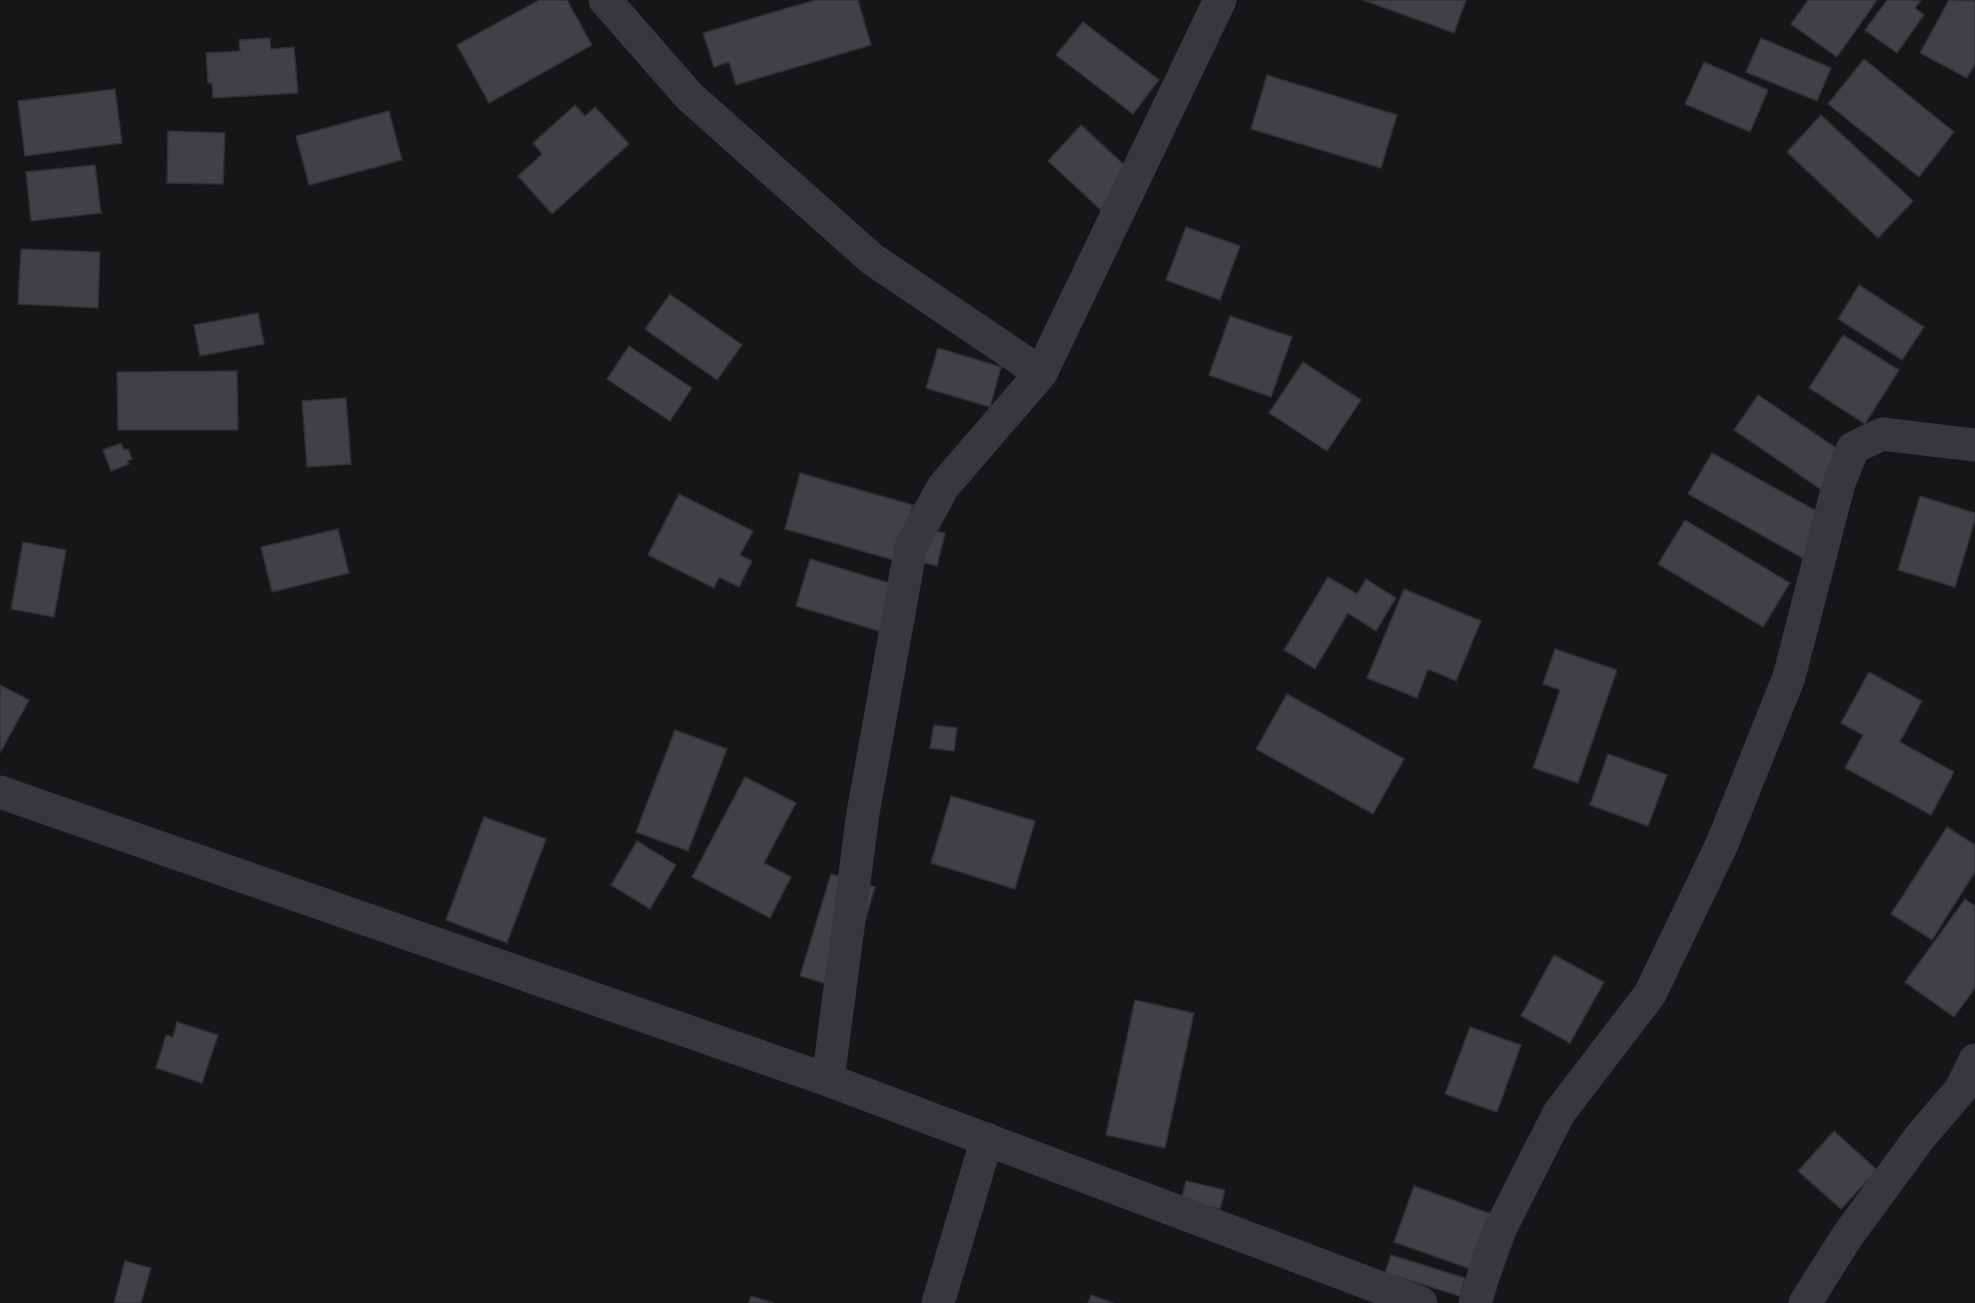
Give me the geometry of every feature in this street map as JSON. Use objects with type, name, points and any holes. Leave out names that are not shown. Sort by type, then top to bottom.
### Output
[{"type":"street","points":[[605,0],[689,96],[872,259],[1041,374]]},
{"type":"street","points":[[828,1080],[863,813],[911,546],[943,487],[1041,374],[1220,0]]},
{"type":"street","points":[[1474,1303],[1495,1239],[1559,1113],[1650,994],[1722,844],[1789,677],[1839,483],[1853,448],[1882,435],[1975,445]]},
{"type":"street","points":[[0,792],[828,1080],[1421,1303]]},
{"type":"street","points":[[1804,1303],[1848,1235],[1920,1137],[1961,1089],[1975,1060]]},
{"type":"street","points":[[938,1303],[987,1139]]},
{"type":"building","points":[[539,0],[567,0],[592,45],[489,103],[457,45]]},
{"type":"building","points":[[815,0],[858,0],[871,45],[736,85],[729,62],[714,67],[703,33]]},
{"type":"building","points":[[1363,0],[1466,0],[1454,33]]},
{"type":"building","points":[[1808,0],[1877,0],[1837,57],[1791,24]]},
{"type":"building","points":[[1887,0],[1921,0],[1915,8],[1924,15],[1897,53],[1865,30]]},
{"type":"building","points":[[1949,0],[1975,1],[1975,64],[1967,78],[1920,53]]},
{"type":"building","points":[[1083,22],[1159,80],[1133,114],[1056,55]]},
{"type":"building","points":[[270,38],[271,49],[294,47],[298,93],[213,98],[212,83],[208,83],[206,53],[240,51],[239,40]]},
{"type":"building","points":[[1761,38],[1831,68],[1817,101],[1746,72]]},
{"type":"building","points":[[1864,59],[1954,132],[1919,177],[1828,104]]},
{"type":"building","points":[[1704,62],[1768,90],[1750,132],[1685,104]]},
{"type":"building","points":[[1267,75],[1397,115],[1381,168],[1251,129]]},
{"type":"building","points":[[115,89],[122,143],[25,156],[18,101]]},
{"type":"building","points":[[575,105],[585,116],[595,107],[629,144],[552,214],[518,176],[542,154],[533,143]]},
{"type":"building","points":[[389,111],[402,160],[309,185],[296,136]]},
{"type":"building","points":[[1821,115],[1913,201],[1878,238],[1787,152]]},
{"type":"building","points":[[1081,125],[1135,175],[1101,210],[1048,161]]},
{"type":"building","points":[[168,131],[225,133],[223,184],[167,183]]},
{"type":"building","points":[[95,165],[101,213],[31,221],[26,172]]},
{"type":"building","points":[[1186,227],[1240,246],[1220,300],[1166,280]]},
{"type":"building","points":[[21,249],[100,252],[98,308],[18,304]]},
{"type":"building","points":[[1859,285],[1924,327],[1902,360],[1838,319]]},
{"type":"building","points":[[670,294],[742,345],[717,380],[645,329]]},
{"type":"building","points":[[258,313],[264,344],[200,356],[194,325]]},
{"type":"building","points":[[1230,316],[1292,337],[1271,397],[1209,375]]},
{"type":"building","points":[[1843,335],[1899,370],[1865,424],[1809,388]]},
{"type":"building","points":[[629,346],[692,388],[670,421],[607,379]]},
{"type":"building","points":[[938,348],[1001,367],[990,407],[926,388]]},
{"type":"building","points":[[1303,362],[1361,400],[1327,451],[1269,413]]},
{"type":"building","points":[[237,371],[238,430],[118,430],[117,372]]},
{"type":"building","points":[[1758,395],[1857,462],[1832,497],[1734,430]]},
{"type":"building","points":[[346,398],[351,464],[307,467],[302,401]]},
{"type":"building","points":[[121,443],[124,450],[128,449],[132,459],[127,461],[129,464],[111,471],[103,450]]},
{"type":"building","points":[[1712,453],[1829,518],[1806,560],[1688,494]]},
{"type":"building","points":[[800,473],[913,505],[897,561],[785,529]]},
{"type":"building","points":[[679,494],[753,531],[740,555],[752,561],[739,587],[719,577],[714,588],[648,555]]},
{"type":"building","points":[[1920,496],[1975,513],[1975,520],[1955,587],[1898,570]]},
{"type":"building","points":[[1685,520],[1790,583],[1763,627],[1658,564]]},
{"type":"building","points":[[918,527],[945,533],[937,566],[910,559]]},
{"type":"building","points":[[338,529],[349,573],[272,592],[261,547]]},
{"type":"building","points":[[23,542],[66,550],[54,617],[11,609]]},
{"type":"building","points":[[810,559],[916,591],[902,638],[796,606]]},
{"type":"building","points":[[1328,577],[1357,594],[1366,579],[1396,598],[1376,631],[1348,613],[1315,669],[1284,650]]},
{"type":"building","points":[[1404,589],[1481,621],[1456,681],[1428,669],[1417,698],[1367,678]]},
{"type":"building","points":[[1555,649],[1617,670],[1578,783],[1533,768],[1560,690],[1543,684]]},
{"type":"building","points":[[1869,672],[1922,701],[1900,742],[1954,772],[1931,815],[1845,768],[1863,735],[1841,723]]},
{"type":"building","points":[[0,685],[29,700],[0,753]]},
{"type":"building","points":[[1287,694],[1404,759],[1373,814],[1256,749]]},
{"type":"building","points":[[934,725],[957,728],[954,751],[930,748]]},
{"type":"building","points":[[675,730],[727,749],[688,851],[636,832]]},
{"type":"building","points":[[1608,754],[1667,775],[1648,826],[1590,805]]},
{"type":"building","points":[[745,777],[796,803],[764,863],[791,877],[770,918],[692,877]]},
{"type":"building","points":[[951,796],[1035,821],[1015,889],[931,863]]},
{"type":"building","points":[[484,817],[546,839],[507,943],[446,920]]},
{"type":"building","points":[[1947,827],[1975,845],[1975,872],[1932,940],[1891,914]]},
{"type":"building","points":[[637,841],[676,865],[650,909],[611,885]]},
{"type":"building","points":[[831,874],[875,887],[845,989],[800,976]]},
{"type":"building","points":[[1965,899],[1975,906],[1975,988],[1954,1017],[1905,982]]},
{"type":"building","points":[[1554,955],[1604,982],[1570,1043],[1521,1016]]},
{"type":"building","points":[[1135,1000],[1194,1013],[1165,1148],[1106,1135]]},
{"type":"building","points":[[177,1022],[218,1035],[202,1083],[156,1068],[166,1035],[173,1037]]},
{"type":"building","points":[[1470,1027],[1521,1045],[1497,1112],[1445,1094]]},
{"type":"building","points":[[1834,1131],[1877,1170],[1841,1209],[1798,1171]]},
{"type":"building","points":[[1186,1181],[1225,1190],[1220,1209],[1181,1200]]},
{"type":"building","points":[[1414,1186],[1519,1224],[1499,1279],[1394,1242]]},
{"type":"building","points":[[1391,1255],[1465,1278],[1460,1296],[1385,1273]]},
{"type":"building","points":[[125,1261],[151,1268],[141,1303],[114,1303]]},
{"type":"building","points":[[1091,1295],[1113,1303],[1088,1303]]},
{"type":"building","points":[[751,1296],[774,1303],[749,1303]]}]
